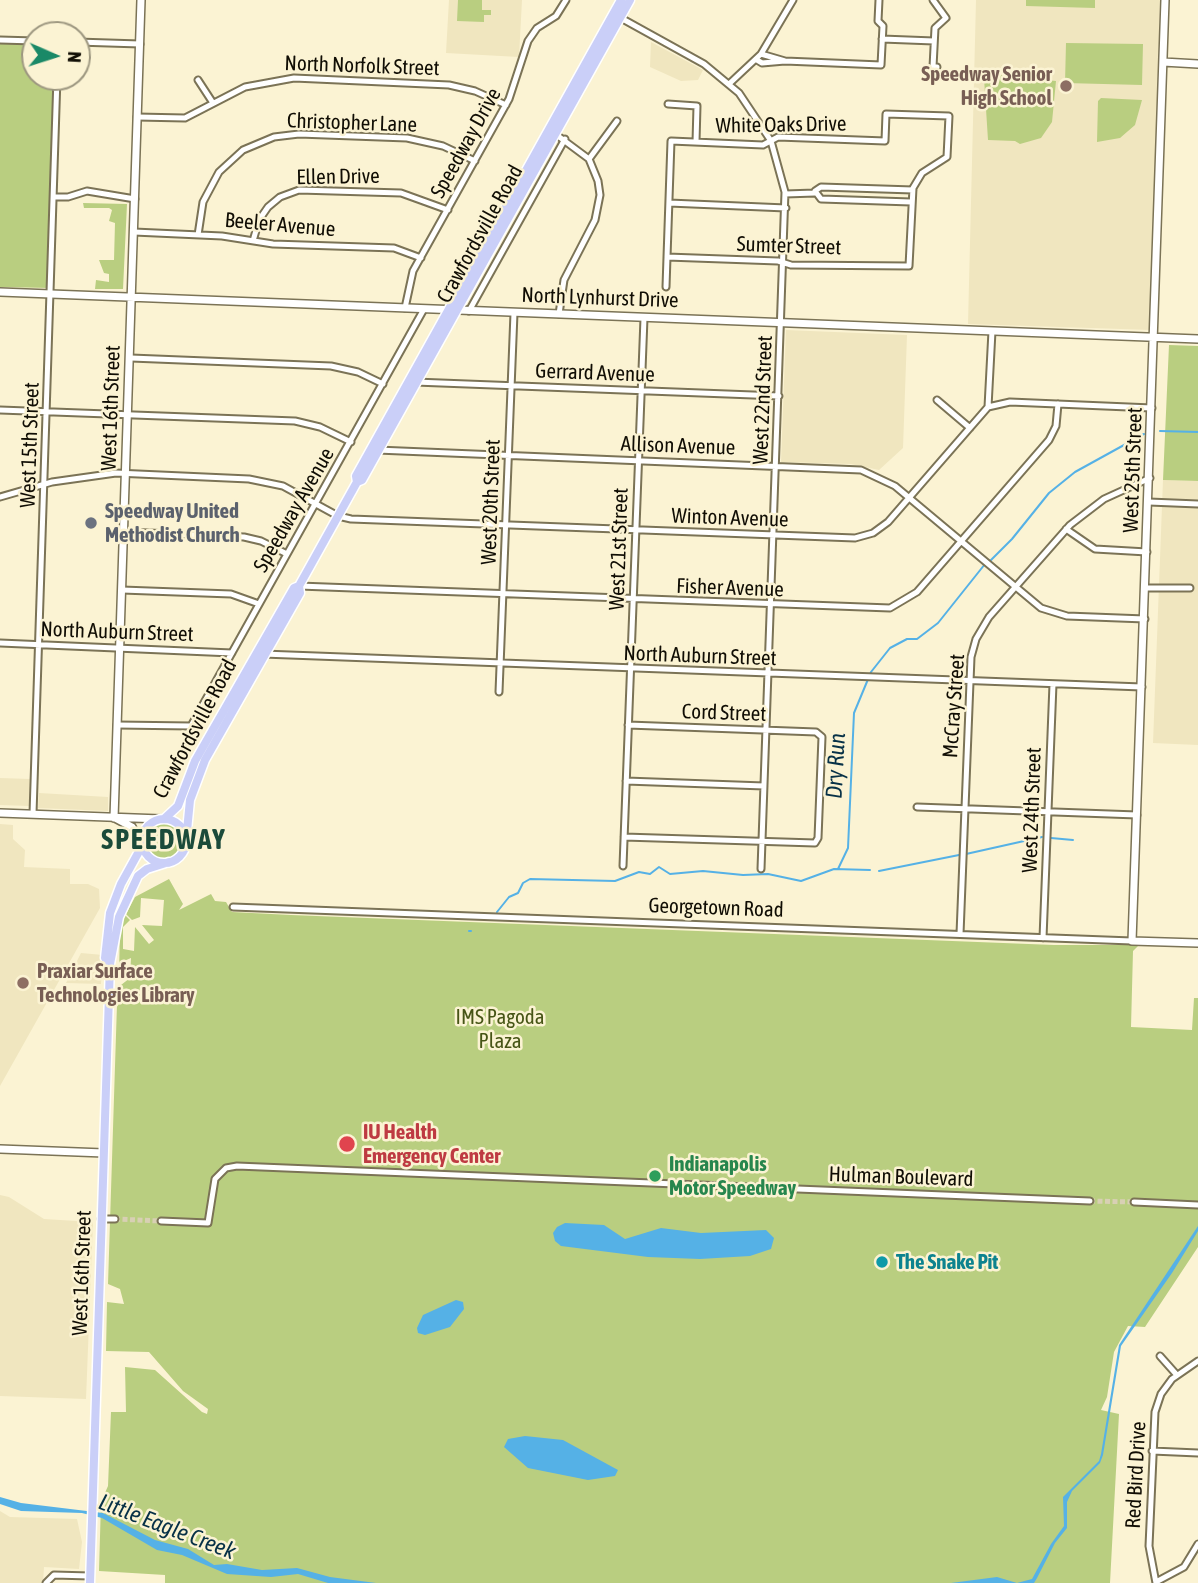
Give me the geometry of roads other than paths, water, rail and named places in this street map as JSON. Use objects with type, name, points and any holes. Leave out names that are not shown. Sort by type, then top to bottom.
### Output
[{"type":"main road","name":"West 16th Street","points":[[114,818],[141,0]]},
{"type":"main road","name":"Crawfordsville Road","points":[[617,16],[621,0]]},
{"type":"main road","name":"Crawfordsville Road","points":[[186,841],[189,808],[198,773],[294,588],[299,586],[357,482],[356,476],[375,450],[617,16],[630,0]]},
{"type":"main road","name":"West 25th Street","points":[[1132,941],[1153,408],[1164,0]]},
{"type":"main road","points":[[1163,62],[1198,64]]},
{"type":"main road","name":"North Lynhurst Drive","points":[[0,292],[1198,339]]},
{"type":"main road","name":"Crawfordsville Road","points":[[163,819],[178,806],[192,767],[260,654]]},
{"type":"main road","points":[[0,813],[163,819],[179,825],[186,841],[180,856],[169,862],[154,861],[132,827],[114,818]]},
{"type":"main road","points":[[142,846],[146,827],[163,819]]},
{"type":"main road","name":"West 16th Street","points":[[110,964],[105,958],[110,913],[121,884],[142,846]]},
{"type":"main road","name":"West 16th Street","points":[[90,1580],[110,964],[119,917],[138,876],[147,869],[169,862]]},
{"type":"main road","name":"Georgetown Road","points":[[1132,941],[1198,943]]},
{"type":"main road","points":[[0,1149],[104,1153]]},
{"type":"street","name":"Speedway Drive","points":[[405,308],[409,281],[506,105],[517,82],[530,38],[537,28],[556,16],[566,0]]},
{"type":"street","points":[[729,84],[759,57],[793,0]]},
{"type":"street","points":[[759,57],[762,63],[785,61],[881,65],[883,26],[878,21],[879,0]]},
{"type":"street","points":[[933,0],[946,18],[935,28],[933,67],[937,67]]},
{"type":"street","name":"West 22nd Street","points":[[617,16],[699,61],[729,84],[751,108],[771,141],[785,194],[761,869]]},
{"type":"street","points":[[882,39],[934,41]]},
{"type":"street","points":[[0,40],[21,41]]},
{"type":"street","points":[[91,42],[139,44]]},
{"type":"street","name":"North Norfolk Street","points":[[137,117],[185,118],[254,84],[302,78],[449,85],[475,91],[506,105]]},
{"type":"street","points":[[198,80],[214,103]]},
{"type":"street","name":"West 15th Street","points":[[33,814],[57,91]]},
{"type":"street","points":[[668,104],[697,106],[696,142]]},
{"type":"street","name":"White Oaks Drive","points":[[669,203],[671,141],[763,145],[777,137],[885,141],[886,114],[949,116],[947,157],[922,173],[912,190]]},
{"type":"street","points":[[589,159],[617,121]]},
{"type":"street","points":[[552,132],[589,159],[599,184],[599,208],[566,275],[559,314]]},
{"type":"street","name":"Christopher Lane","points":[[198,234],[203,202],[219,172],[243,150],[275,136],[303,134],[407,138],[443,146],[475,161]]},
{"type":"street","name":"Crawfordsville Road","points":[[469,311],[565,139]]},
{"type":"street","points":[[785,194],[815,192],[820,187],[912,190],[912,202],[821,199],[815,192]]},
{"type":"street","points":[[54,197],[68,197],[83,190],[135,199]]},
{"type":"street","name":"Ellen Drive","points":[[253,241],[259,220],[268,207],[280,197],[299,190],[401,193],[448,209]]},
{"type":"street","name":"Sumter Street","points":[[667,257],[909,266],[912,202]]},
{"type":"street","points":[[666,287],[669,203],[786,208]]},
{"type":"street","name":"Beeler Avenue","points":[[134,232],[394,248],[421,258]]},
{"type":"street","name":"Speedway Avenue","points":[[117,725],[191,726],[424,309]]},
{"type":"street","name":"West 20th Street","points":[[499,692],[514,313]]},
{"type":"street","name":"West 21st Street","points":[[623,866],[644,318]]},
{"type":"street","points":[[992,331],[988,407],[1007,402],[1153,408]]},
{"type":"street","points":[[131,358],[331,366],[358,372],[383,384]]},
{"type":"street","name":"Gerrard Avenue","points":[[413,382],[779,396]]},
{"type":"street","points":[[937,400],[970,428]]},
{"type":"street","name":"Fisher Avenue","points":[[299,586],[876,609],[894,607],[917,592],[1051,437],[1058,420],[1058,404]]},
{"type":"street","name":"Winton Avenue","points":[[338,516],[774,536],[865,536],[885,525],[988,407]]},
{"type":"street","points":[[0,410],[295,421],[320,427],[351,442]]},
{"type":"street","name":"Allison Avenue","points":[[375,450],[865,471],[887,480],[1041,608],[1061,615],[1145,619]]},
{"type":"street","points":[[0,497],[45,485],[126,474],[259,480],[287,488],[338,516]]},
{"type":"street","name":"McCray Street","points":[[960,934],[970,680],[972,650],[979,631],[1066,529],[1104,499],[1150,478]]},
{"type":"street","points":[[1149,502],[1198,504]]},
{"type":"street","points":[[1066,529],[1095,549],[1147,552]]},
{"type":"street","points":[[124,532],[240,537],[261,541],[287,554]]},
{"type":"street","points":[[1146,588],[1190,588]]},
{"type":"street","points":[[122,590],[232,594],[259,604]]},
{"type":"street","name":"North Auburn Street","points":[[0,643],[232,653]]},
{"type":"street","name":"North Auburn Street","points":[[260,654],[1142,687]]},
{"type":"street","name":"West 24th Street","points":[[1044,937],[1053,684]]},
{"type":"street","name":"Cord Street","points":[[628,725],[820,733],[816,842],[762,842]]},
{"type":"street","points":[[626,781],[764,786]]},
{"type":"street","points":[[917,807],[1137,815]]},
{"type":"street","points":[[624,836],[762,842]]},
{"type":"street","name":"Georgetown Road","points":[[233,907],[1132,941]]},
{"type":"street","name":"Hulman Boulevard","points":[[161,1221],[208,1223],[213,1183],[226,1168],[237,1166],[1090,1200]]},
{"type":"street","points":[[1134,1202],[1198,1205]]},
{"type":"street","points":[[101,1219],[115,1219]]},
{"type":"street","points":[[1160,1356],[1176,1374],[1198,1361]]},
{"type":"street","name":"Red Bird Drive","points":[[1156,1583],[1149,1546],[1152,1451],[1157,1404],[1176,1374]]},
{"type":"street","points":[[1152,1451],[1198,1453]]},
{"type":"street","points":[[1156,1583],[1184,1567],[1198,1544]]},
{"type":"street","points":[[46,1583],[54,1576],[90,1580]]},
{"type":"water","points":[[565,1223],[604,1225],[625,1239],[661,1228],[701,1233],[766,1230],[774,1238],[771,1249],[750,1256],[700,1259],[648,1257],[561,1246],[555,1241],[553,1233]]},
{"type":"water","points":[[1198,1226],[1198,1231],[1172,1273],[1121,1346],[1100,1463],[1072,1491],[1067,1502],[1067,1528],[1055,1543],[1034,1583],[1017,1583],[1032,1579],[1064,1526],[1063,1497],[1099,1461],[1119,1345]]},
{"type":"water","points":[[456,1300],[463,1302],[464,1309],[450,1327],[425,1335],[418,1333],[417,1328],[423,1315]]},
{"type":"water","points":[[525,1436],[563,1440],[618,1470],[615,1476],[588,1480],[528,1468],[504,1447],[508,1439]]},
{"type":"water","points":[[0,1497],[21,1503],[103,1513],[155,1540],[188,1549],[214,1565],[227,1564],[262,1570],[297,1568],[330,1577],[376,1583],[328,1583],[298,1574],[271,1577],[227,1574],[182,1555],[157,1550],[102,1518],[82,1513],[21,1511],[0,1504]]},
{"type":"water","points":[[997,1577],[1017,1583],[951,1583]]},
{"type":"waterway","name":"Dry Run","points":[[1160,431],[1198,432]]},
{"type":"waterway","name":"Dry Run","points":[[990,561],[1012,539],[1049,493],[1075,472],[1144,434]]},
{"type":"waterway","name":"Dry Run","points":[[838,869],[848,848],[854,713],[871,672],[890,648],[907,639],[917,639],[938,623],[985,564]]},
{"type":"waterway","points":[[966,854],[1042,837]]},
{"type":"waterway","points":[[1051,838],[1073,840]]},
{"type":"waterway","points":[[879,871],[959,855]]},
{"type":"waterway","name":"Dry Run","points":[[497,912],[509,897],[518,893],[523,883],[530,879],[615,881],[639,872],[650,874],[659,867],[670,874],[703,871],[743,875],[768,874],[801,881],[834,869],[870,870]]},
{"type":"tunnel","points":[[1090,1201],[1134,1202]]},
{"type":"tunnel","points":[[115,1219],[161,1221]]},
{"type":"place","name":"Speedway Senior High School","points":[[1066,86]]},
{"type":"place","name":"Speedway United Methodist Church","points":[[91,523]]},
{"type":"place","name":"Praxiar Surface Technologies Library","points":[[23,983]]},
{"type":"place","name":"IU Health Emergency Center","points":[[347,1144]]},
{"type":"place","name":"Indianapolis Motor Speedway","points":[[655,1176]]},
{"type":"place","name":"The Snake Pit","points":[[882,1262]]},
{"type":"district","name":"SPEEDWAY","points":[[164,840]]},
{"type":"park label","name":"IMS Pagoda Plaza","points":[[500,1029]]},
{"type":"water label","name":"Little Eagle Creek","points":[[167,1527]]}]
